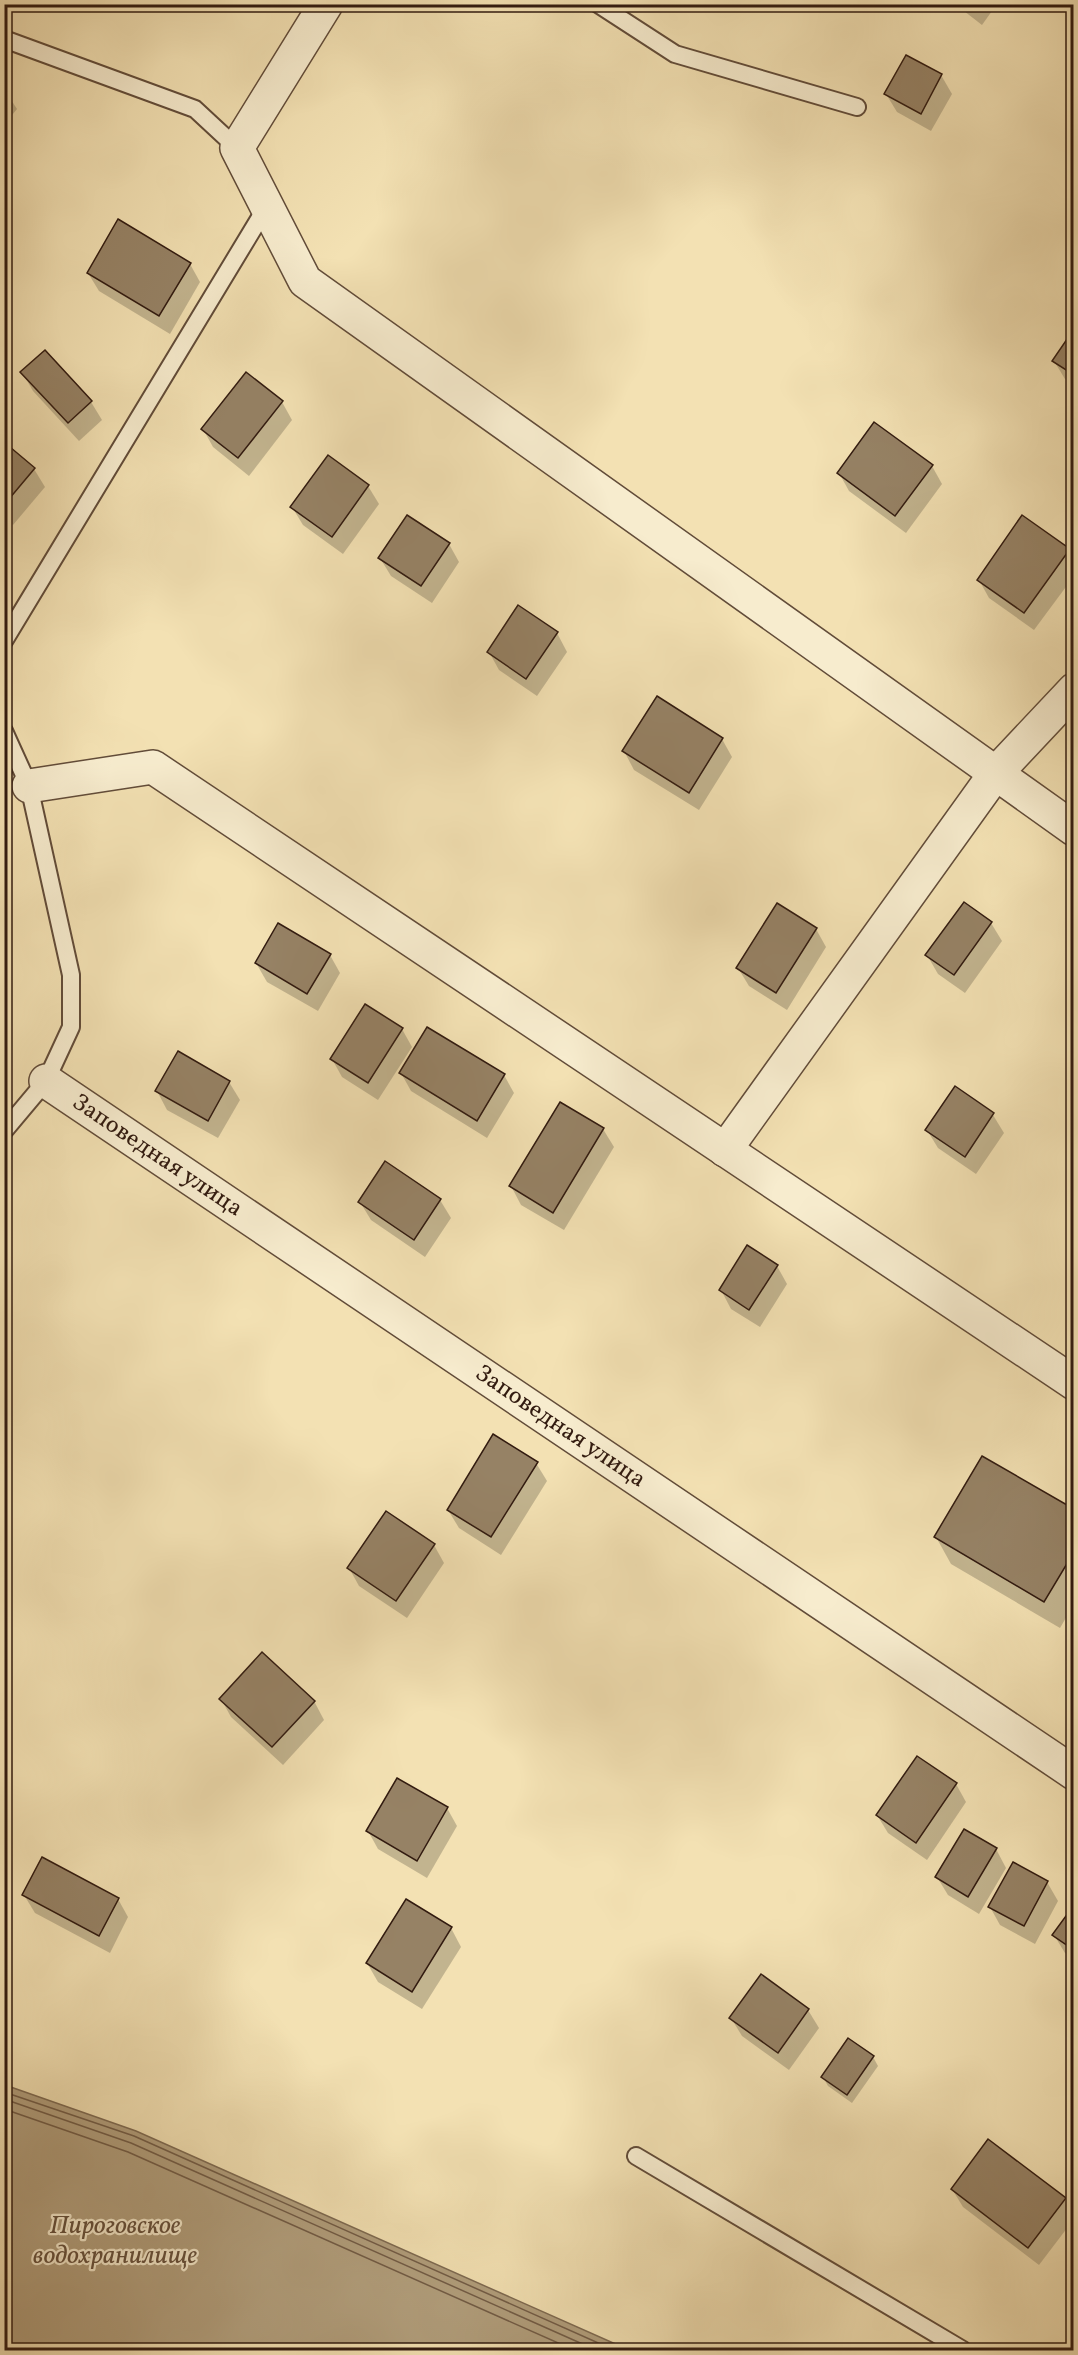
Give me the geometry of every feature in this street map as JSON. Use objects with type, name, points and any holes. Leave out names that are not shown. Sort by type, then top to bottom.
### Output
[{"type":"street","points":[[326,4],[237,148],[305,281],[1074,829]]},
{"type":"street","points":[[725,1150],[995,774],[1074,690]]},
{"type":"street","points":[[29,786],[153,767],[1074,1383]]},
{"type":"street","name":"Заповедная улица","points":[[46,1081],[1074,1773]]},
{"type":"lane","points":[[597,4],[675,54],[857,107]]},
{"type":"lane","points":[[4,39],[195,109],[237,148]]},
{"type":"lane","points":[[4,641],[267,206]]},
{"type":"lane","points":[[4,731],[29,786],[70,975],[71,1027],[46,1081],[4,1131]]},
{"type":"lane","points":[[636,2156],[963,2350]]},
{"type":"water","name":"Пироговское водохранилище","points":[[5,2085],[136,2131],[629,2350],[5,2350]]},
{"type":"building","points":[[906,55],[942,74],[921,114],[884,94]]},
{"type":"building","points":[[118,219],[191,263],[159,316],[87,273]]},
{"type":"building","points":[[1074,329],[1074,375],[1052,361]]},
{"type":"building","points":[[45,350],[92,401],[68,423],[20,372]]},
{"type":"building","points":[[246,372],[283,401],[238,458],[201,429]]},
{"type":"building","points":[[874,422],[933,465],[895,516],[837,473]]},
{"type":"building","points":[[4,442],[35,468],[4,505]]},
{"type":"building","points":[[328,455],[369,485],[332,537],[290,507]]},
{"type":"building","points":[[407,515],[450,543],[421,586],[378,558]]},
{"type":"building","points":[[1022,515],[1070,549],[1024,613],[977,580]]},
{"type":"building","points":[[518,605],[558,632],[526,679],[487,652]]},
{"type":"building","points":[[657,696],[723,738],[689,793],[622,751]]},
{"type":"building","points":[[964,902],[992,922],[954,975],[925,955]]},
{"type":"building","points":[[777,903],[817,928],[776,993],[736,968]]},
{"type":"building","points":[[278,923],[331,954],[307,994],[255,963]]},
{"type":"building","points":[[365,1004],[403,1028],[368,1083],[330,1059]]},
{"type":"building","points":[[427,1027],[505,1074],[477,1121],[399,1073]]},
{"type":"building","points":[[178,1051],[230,1081],[208,1121],[155,1091]]},
{"type":"building","points":[[955,1086],[994,1113],[965,1157],[925,1130]]},
{"type":"building","points":[[560,1102],[604,1128],[553,1213],[509,1186]]},
{"type":"building","points":[[385,1161],[441,1199],[414,1240],[358,1202]]},
{"type":"building","points":[[747,1245],[778,1265],[749,1310],[719,1290]]},
{"type":"building","points":[[493,1434],[538,1462],[491,1537],[447,1510]]},
{"type":"building","points":[[982,1456],[1074,1509],[1074,1552],[1044,1602],[934,1537]]},
{"type":"building","points":[[386,1511],[435,1544],[396,1601],[347,1568]]},
{"type":"building","points":[[262,1652],[315,1701],[272,1747],[219,1699]]},
{"type":"building","points":[[917,1756],[957,1783],[916,1843],[876,1815]]},
{"type":"building","points":[[397,1778],[448,1807],[417,1861],[366,1831]]},
{"type":"building","points":[[964,1829],[997,1848],[968,1897],[935,1877]]},
{"type":"building","points":[[42,1857],[119,1898],[99,1936],[22,1895]]},
{"type":"building","points":[[1013,1862],[1048,1881],[1024,1926],[988,1907]]},
{"type":"building","points":[[406,1899],[452,1927],[412,1992],[366,1963]]},
{"type":"building","points":[[1074,1905],[1074,1950],[1052,1935]]},
{"type":"building","points":[[761,1974],[809,2009],[778,2053],[729,2018]]},
{"type":"building","points":[[848,2038],[874,2056],[847,2095],[821,2077]]},
{"type":"building","points":[[988,2139],[1066,2198],[1028,2248],[951,2189]]}]
